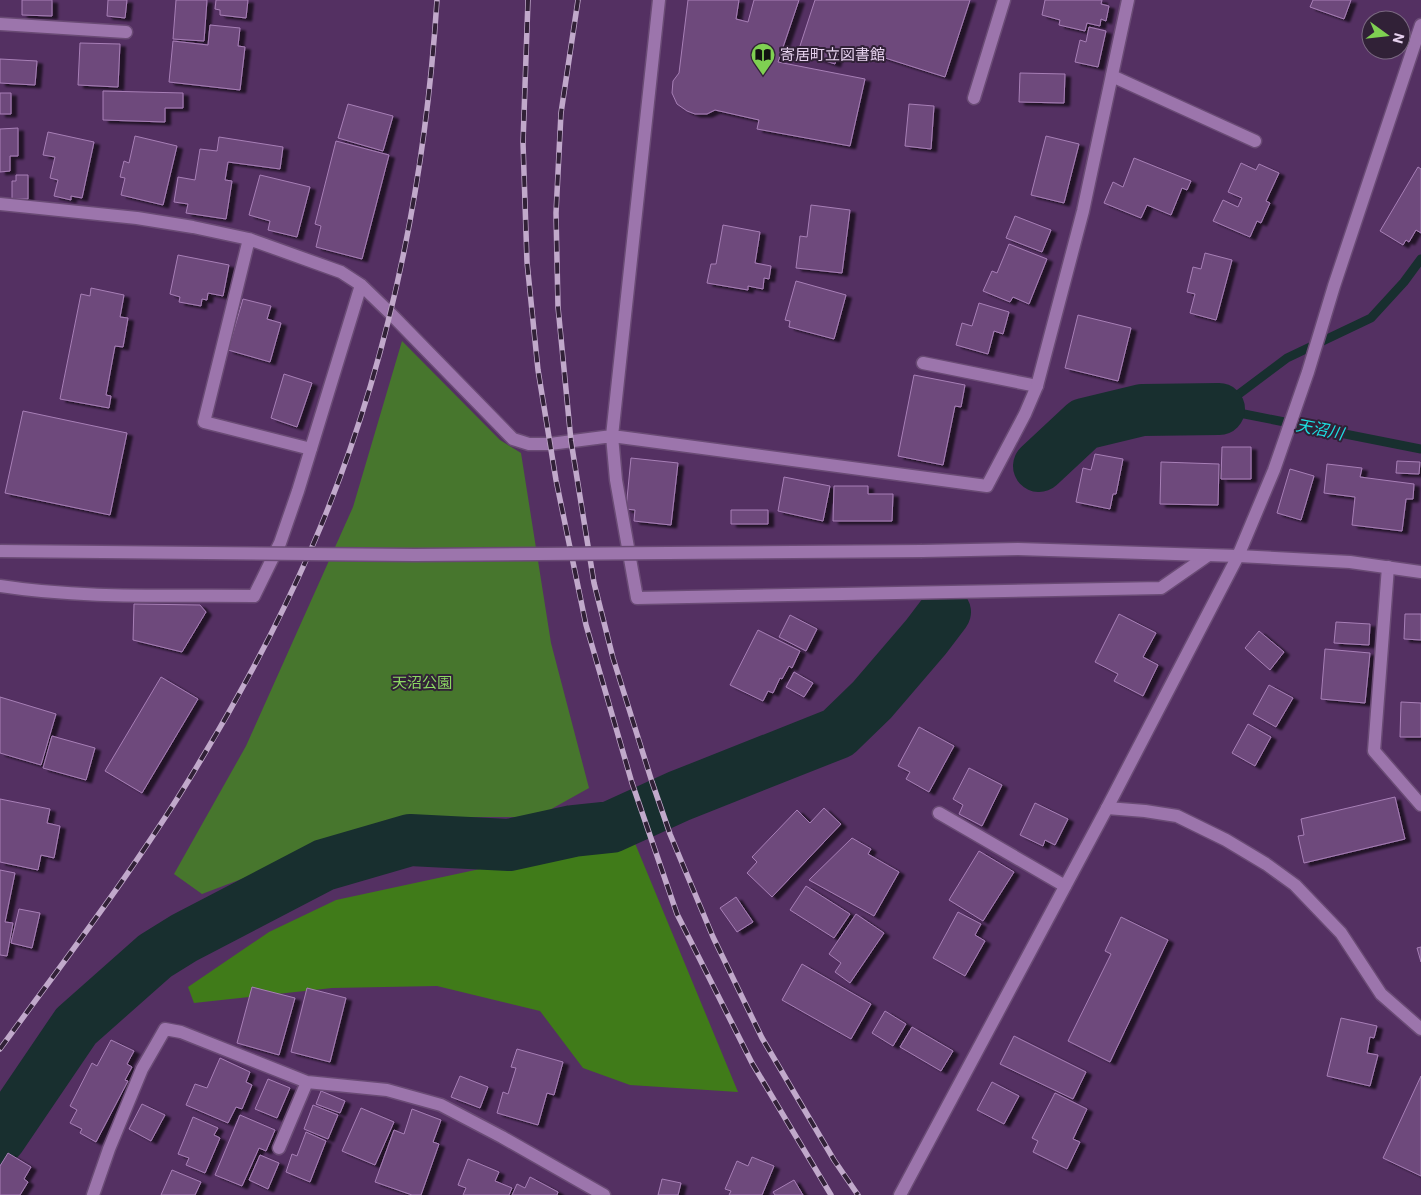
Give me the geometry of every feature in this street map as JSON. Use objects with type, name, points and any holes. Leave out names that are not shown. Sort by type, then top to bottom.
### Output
[{"type":"street","points":[[659,0],[612,436],[616,480],[637,598],[1161,588],[1206,556]]},
{"type":"street","points":[[974,98],[1004,0]]},
{"type":"street","points":[[0,204],[137,218],[194,227],[249,239],[341,272],[361,285],[404,326],[512,439],[529,444],[612,436],[987,486],[1025,414],[1037,386],[1083,211],[1128,0]]},
{"type":"street","points":[[0,24],[126,32]]},
{"type":"street","points":[[900,1195],[1107,808],[1238,556],[1274,470],[1308,372],[1326,309],[1421,25]]},
{"type":"street","points":[[1112,76],[1255,141]]},
{"type":"street","points":[[249,239],[204,422],[311,449]]},
{"type":"street","points":[[0,586],[31,591],[76,594],[254,596],[280,543],[361,285]]},
{"type":"street","points":[[923,363],[1037,386]]},
{"type":"street","points":[[0,551],[415,555],[1018,549],[1238,556],[1350,562],[1421,572]]},
{"type":"street","points":[[1388,567],[1374,751],[1421,805]]},
{"type":"street","points":[[1107,808],[1177,816],[1226,840],[1266,864],[1295,885],[1341,933],[1381,994],[1421,1030]]},
{"type":"street","points":[[938,813],[1065,886]]},
{"type":"street","points":[[94,1195],[109,1149],[142,1069],[165,1029],[181,1032],[307,1082],[387,1090],[441,1105],[604,1195]]},
{"type":"street","points":[[279,1148],[307,1082]]},
{"type":"green space","name":"天沼公園","points":[[402,341],[500,440],[521,453],[551,643],[589,788],[537,817],[404,817],[202,894],[174,874],[246,746],[353,507]]},
{"type":"green space","points":[[632,836],[738,1092],[630,1085],[583,1068],[540,1011],[437,986],[332,988],[194,1003],[188,987],[269,932],[336,900]]},
{"type":"building","points":[[22,0],[52,0],[52,16],[22,15]]},
{"type":"building","points":[[108,0],[127,0],[125,18],[107,16]]},
{"type":"building","points":[[176,0],[207,0],[204,41],[173,39]]},
{"type":"building","points":[[216,0],[248,0],[246,18],[220,15],[220,10],[215,9]]},
{"type":"building","name":"寄居町立図書館","points":[[688,0],[739,0],[736,19],[748,22],[754,0],[799,0],[778,62],[865,79],[850,146],[757,129],[759,120],[715,110],[707,114],[695,114],[677,104],[672,93],[673,81],[679,73]]},
{"type":"building","points":[[815,0],[970,0],[945,77],[860,50],[859,53],[840,47],[835,64],[798,52]]},
{"type":"building","points":[[1045,0],[1102,0],[1101,4],[1109,6],[1106,21],[1101,19],[1100,26],[1087,23],[1085,31],[1059,25],[1060,20],[1042,15]]},
{"type":"building","points":[[1313,0],[1351,0],[1344,19],[1310,7]]},
{"type":"building","points":[[210,25],[240,28],[238,46],[245,47],[240,90],[169,82],[173,41],[208,45]]},
{"type":"building","points":[[1089,27],[1106,31],[1098,67],[1075,62],[1080,40],[1086,42]]},
{"type":"building","points":[[80,43],[120,44],[118,87],[78,85]]},
{"type":"building","points":[[0,59],[37,61],[35,85],[0,83]]},
{"type":"building","points":[[1020,73],[1065,74],[1064,103],[1019,102]]},
{"type":"building","points":[[103,91],[183,93],[183,108],[165,108],[165,122],[103,120]]},
{"type":"building","points":[[0,93],[11,93],[11,114],[0,114]]},
{"type":"building","points":[[348,104],[393,116],[383,151],[338,138]]},
{"type":"building","points":[[909,104],[934,106],[931,149],[905,146]]},
{"type":"building","points":[[18,128],[18,156],[10,156],[10,171],[0,172],[0,129]]},
{"type":"building","points":[[48,132],[94,142],[82,198],[71,196],[71,200],[54,196],[58,180],[50,178],[55,157],[43,155]]},
{"type":"building","points":[[135,136],[177,146],[163,205],[121,195],[125,178],[120,177],[124,161],[129,163]]},
{"type":"building","points":[[1046,136],[1079,144],[1064,203],[1031,195]]},
{"type":"building","points":[[219,137],[283,147],[280,169],[228,162],[225,180],[232,181],[226,219],[186,213],[188,204],[174,202],[178,177],[195,180],[200,149],[217,151]]},
{"type":"building","points":[[336,141],[389,155],[362,259],[316,247],[321,226],[315,224]]},
{"type":"building","points":[[1134,158],[1191,181],[1187,190],[1182,188],[1171,215],[1147,205],[1141,218],[1104,203],[1113,182],[1123,187]]},
{"type":"building","points":[[1241,163],[1256,170],[1259,164],[1279,173],[1266,201],[1270,203],[1261,223],[1257,221],[1250,237],[1213,221],[1223,200],[1238,207],[1242,198],[1228,192]]},
{"type":"building","points":[[1418,167],[1421,169],[1421,233],[1416,230],[1409,242],[1406,240],[1403,245],[1380,231]]},
{"type":"building","points":[[16,175],[28,175],[28,199],[12,199],[12,181],[16,181]]},
{"type":"building","points":[[260,175],[310,187],[297,237],[268,230],[270,221],[249,215]]},
{"type":"building","points":[[811,205],[850,210],[842,273],[796,268],[800,236],[807,237]]},
{"type":"building","points":[[1015,216],[1051,230],[1042,252],[1006,238]]},
{"type":"building","points":[[723,225],[760,232],[755,263],[771,266],[769,279],[764,278],[763,289],[748,286],[748,290],[707,283],[711,264],[716,264]]},
{"type":"building","points":[[1009,244],[1047,259],[1029,304],[1013,297],[1010,302],[983,291],[992,271],[997,273]]},
{"type":"building","points":[[1205,253],[1232,260],[1216,320],[1190,313],[1195,294],[1187,292],[1193,267],[1201,269]]},
{"type":"building","points":[[178,255],[229,265],[223,296],[208,293],[207,300],[202,299],[201,306],[179,302],[180,297],[170,294]]},
{"type":"building","points":[[796,281],[846,295],[834,339],[789,327],[790,321],[785,320]]},
{"type":"building","points":[[91,288],[124,295],[120,317],[128,318],[123,347],[115,346],[106,395],[111,396],[109,408],[60,399],[81,294],[90,296]]},
{"type":"building","points":[[243,299],[271,306],[267,319],[281,323],[270,362],[228,350]]},
{"type":"building","points":[[979,303],[1009,312],[1003,334],[994,331],[988,354],[956,345],[962,323],[972,326]]},
{"type":"building","points":[[1078,315],[1131,328],[1118,381],[1065,368]]},
{"type":"building","points":[[284,374],[312,383],[297,427],[271,418]]},
{"type":"building","points":[[914,375],[965,385],[961,407],[955,406],[943,465],[898,456]]},
{"type":"building","points":[[23,411],[127,433],[110,515],[5,493]]},
{"type":"building","points":[[1222,447],[1251,447],[1251,479],[1221,479]]},
{"type":"building","points":[[1095,454],[1123,459],[1116,494],[1113,494],[1110,509],[1076,502],[1083,468],[1091,470]]},
{"type":"building","points":[[631,458],[678,463],[671,525],[634,521],[635,510],[626,509]]},
{"type":"building","points":[[1397,461],[1420,462],[1419,474],[1396,473]]},
{"type":"building","points":[[1161,462],[1219,464],[1218,505],[1160,504]]},
{"type":"building","points":[[1327,464],[1362,468],[1360,477],[1414,484],[1413,499],[1406,499],[1402,531],[1352,525],[1355,497],[1324,493]]},
{"type":"building","points":[[1290,469],[1314,476],[1301,520],[1277,513]]},
{"type":"building","points":[[784,477],[830,486],[823,521],[778,511]]},
{"type":"building","points":[[834,486],[868,486],[868,494],[893,494],[892,521],[833,521]]},
{"type":"building","points":[[731,510],[768,510],[768,524],[731,524]]},
{"type":"building","points":[[134,604],[200,605],[206,612],[182,652],[133,640]]},
{"type":"building","points":[[1119,614],[1156,633],[1143,657],[1158,665],[1143,696],[1114,681],[1118,674],[1095,662]]},
{"type":"building","points":[[1405,614],[1421,614],[1421,640],[1404,639]]},
{"type":"building","points":[[790,615],[817,629],[806,651],[779,637]]},
{"type":"building","points":[[1336,622],[1370,624],[1369,645],[1334,643]]},
{"type":"building","points":[[758,630],[800,651],[792,668],[789,666],[782,679],[780,678],[773,693],[768,691],[763,701],[730,685]]},
{"type":"building","points":[[1259,631],[1284,652],[1270,670],[1245,648]]},
{"type":"building","points":[[1325,649],[1370,653],[1365,703],[1321,699]]},
{"type":"building","points":[[794,672],[813,683],[804,697],[786,687]]},
{"type":"building","points":[[161,677],[198,699],[142,793],[105,771]]},
{"type":"building","points":[[1269,685],[1293,698],[1276,727],[1253,714]]},
{"type":"building","points":[[0,697],[56,714],[41,765],[0,753]]},
{"type":"building","points":[[1401,702],[1421,703],[1421,737],[1400,737]]},
{"type":"building","points":[[1248,724],[1271,737],[1255,766],[1232,753]]},
{"type":"building","points":[[919,727],[954,746],[929,792],[906,779],[910,772],[898,766]]},
{"type":"building","points":[[52,736],[95,748],[86,780],[43,768]]},
{"type":"building","points":[[969,768],[1002,785],[982,826],[959,814],[963,805],[953,799]]},
{"type":"building","points":[[1395,797],[1405,839],[1304,863],[1298,836],[1304,835],[1301,819]]},
{"type":"building","points":[[0,799],[50,809],[47,823],[60,826],[54,858],[41,855],[38,870],[0,862]]},
{"type":"building","points":[[1035,803],[1068,819],[1055,845],[1045,840],[1043,846],[1020,835]]},
{"type":"building","points":[[824,808],[841,824],[772,897],[747,873],[757,862],[752,857],[797,810],[810,823]]},
{"type":"building","points":[[852,838],[871,849],[868,854],[899,872],[874,916],[809,880]]},
{"type":"building","points":[[979,851],[1014,872],[983,921],[949,900]]},
{"type":"building","points":[[0,870],[15,873],[5,922],[13,923],[7,956],[0,955]]},
{"type":"building","points":[[806,886],[850,914],[834,938],[790,910]]},
{"type":"building","points":[[736,897],[753,922],[737,932],[720,908]]},
{"type":"building","points":[[19,909],[40,913],[32,948],[11,943]]},
{"type":"building","points":[[958,912],[981,924],[975,935],[985,941],[965,976],[933,958]]},
{"type":"building","points":[[856,914],[884,933],[850,983],[835,972],[841,963],[829,954]]},
{"type":"building","points":[[1121,917],[1168,940],[1110,1062],[1068,1041],[1111,954],[1105,951]]},
{"type":"building","points":[[1421,947],[1421,962],[1417,948]]},
{"type":"building","points":[[802,964],[871,1004],[851,1039],[782,1000]]},
{"type":"building","points":[[252,987],[295,998],[279,1055],[237,1043]]},
{"type":"building","points":[[307,988],[346,998],[330,1062],[291,1052]]},
{"type":"building","points":[[885,1011],[906,1024],[893,1046],[872,1033]]},
{"type":"building","points":[[1341,1018],[1377,1026],[1374,1038],[1370,1037],[1367,1053],[1378,1055],[1370,1086],[1327,1076]]},
{"type":"building","points":[[912,1027],[953,1051],[941,1071],[900,1047]]},
{"type":"building","points":[[1014,1036],[1086,1072],[1073,1099],[1000,1064]]},
{"type":"building","points":[[111,1040],[134,1051],[127,1064],[132,1067],[125,1080],[128,1081],[96,1142],[80,1133],[82,1129],[70,1123],[77,1110],[70,1106],[92,1063],[97,1066]]},
{"type":"building","points":[[517,1049],[563,1062],[554,1095],[547,1093],[538,1125],[497,1113],[503,1092],[508,1094],[516,1068],[511,1067]]},
{"type":"building","points":[[220,1058],[250,1072],[246,1082],[252,1085],[242,1109],[236,1107],[228,1123],[186,1105],[195,1084],[207,1088]]},
{"type":"building","points":[[460,1076],[488,1087],[480,1108],[451,1097]]},
{"type":"building","points":[[1421,1076],[1421,1176],[1383,1158]]},
{"type":"building","points":[[268,1079],[290,1088],[277,1118],[255,1109]]},
{"type":"building","points":[[992,1082],[1019,1096],[1004,1124],[977,1110]]},
{"type":"building","points":[[321,1091],[345,1101],[340,1113],[316,1104]]},
{"type":"building","points":[[1055,1093],[1087,1109],[1073,1139],[1080,1142],[1067,1169],[1033,1152],[1038,1141],[1032,1138]]},
{"type":"building","points":[[142,1104],[165,1115],[151,1141],[129,1129]]},
{"type":"building","points":[[313,1105],[338,1115],[328,1139],[304,1129]]},
{"type":"building","points":[[361,1108],[394,1122],[375,1165],[342,1151]]},
{"type":"building","points":[[412,1109],[441,1120],[433,1142],[439,1144],[421,1195],[412,1195],[375,1182],[394,1130],[404,1134]]},
{"type":"building","points":[[240,1115],[275,1130],[266,1151],[259,1148],[242,1186],[215,1175]]},
{"type":"building","points":[[193,1117],[218,1128],[214,1135],[220,1138],[205,1173],[186,1165],[189,1158],[178,1154]]},
{"type":"building","points":[[306,1132],[326,1141],[310,1182],[286,1172],[292,1154],[297,1156]]},
{"type":"building","points":[[8,1153],[31,1167],[24,1179],[28,1182],[20,1195],[0,1195],[0,1166]]},
{"type":"building","points":[[260,1155],[279,1163],[268,1189],[249,1180]]},
{"type":"building","points":[[752,1157],[774,1166],[762,1195],[729,1195],[731,1191],[725,1189],[737,1161],[748,1166]]},
{"type":"building","points":[[468,1159],[499,1172],[495,1181],[512,1188],[509,1195],[463,1195],[466,1188],[458,1185]]},
{"type":"building","points":[[172,1170],[201,1182],[195,1195],[161,1195]]},
{"type":"building","points":[[530,1177],[558,1192],[557,1195],[512,1195],[517,1184],[525,1188]]},
{"type":"building","points":[[662,1179],[681,1183],[678,1195],[658,1195]]},
{"type":"building","points":[[794,1180],[803,1195],[775,1195],[773,1192]]},
{"type":"waterway","points":[[1219,409],[1287,358],[1371,318],[1404,282],[1421,259]]},
{"type":"waterway","name":"天沼川","points":[[1219,409],[1421,449]]},
{"type":"waterway","points":[[1039,466],[1084,424],[1142,410],[1219,409]]},
{"type":"waterway","points":[[0,1138],[76,1026],[155,956],[184,938],[324,865],[410,840],[509,845],[573,831],[611,827],[679,796],[838,733],[872,700],[945,612]]},
{"type":"railway","points":[[0,1049],[130,870],[179,796],[246,681],[274,628],[312,547],[361,415],[398,279],[412,210],[423,140],[437,0]]},
{"type":"railway","points":[[528,0],[523,143],[527,262],[538,370],[556,480],[586,625],[632,783],[677,914],[752,1063],[831,1195]]},
{"type":"railway","points":[[578,0],[561,113],[556,213],[558,307],[571,441],[594,583],[613,658],[652,782],[670,834],[713,937],[762,1038],[834,1160],[858,1195]]},
{"type":"place","name":"寄居町立図書館","points":[[763,76]]}]
